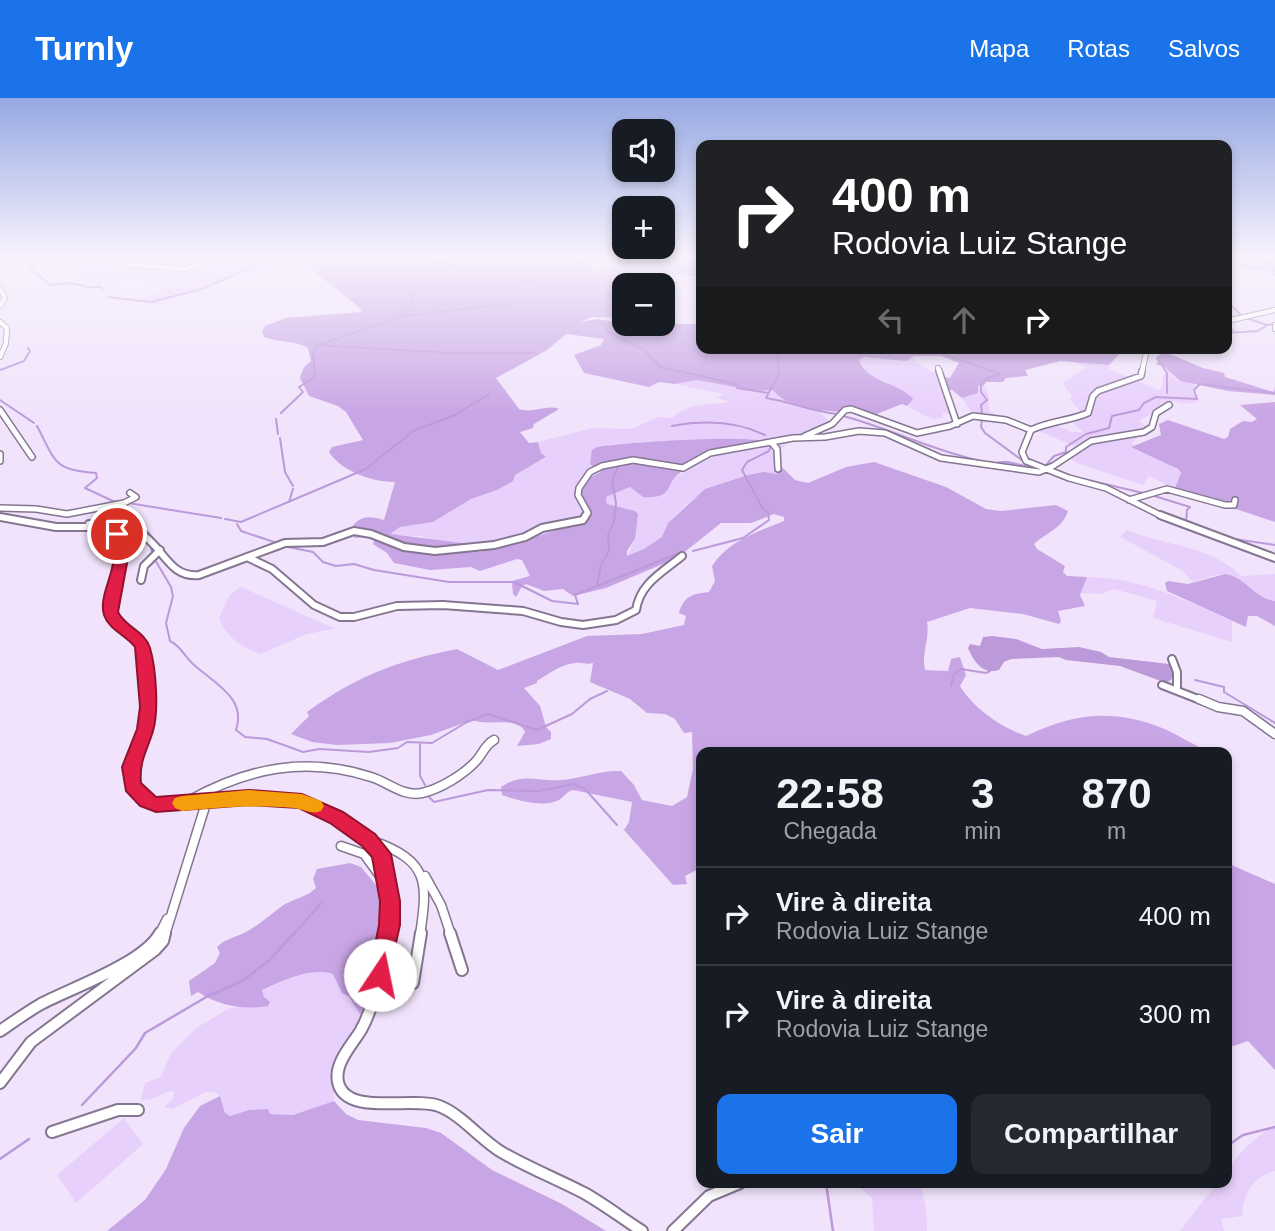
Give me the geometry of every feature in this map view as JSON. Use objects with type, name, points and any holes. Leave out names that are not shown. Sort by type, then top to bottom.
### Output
[{"type":"street","points":[[1232,320],[1271,311]]},
{"type":"street","points":[[0,322],[7,331],[0,357]]},
{"type":"street","points":[[1146,354],[1141,376],[1095,393],[1085,415],[1047,422],[1031,430],[1022,456],[1048,470],[1106,488],[1153,513],[1275,558]]},
{"type":"street","points":[[938,368],[957,424]]},
{"type":"street","points":[[74,527],[98,523],[143,534],[178,572],[188,576],[199,575],[293,541],[323,542],[354,531],[422,550],[478,548],[502,543],[542,528],[586,518],[587,509],[578,495],[579,488],[590,472],[602,466],[633,460],[683,468],[710,453],[801,437],[875,431],[941,458],[1031,472],[1048,470],[1067,454],[1091,441],[1124,438],[1150,429],[1154,425],[1156,413],[1168,405]]},
{"type":"street","points":[[801,437],[826,428],[845,410],[851,408],[911,432],[928,432],[957,424],[969,416],[1006,420],[1031,430]]},
{"type":"street","points":[[0,410],[18,432],[32,457]]},
{"type":"street","points":[[771,442],[777,449],[778,469]]},
{"type":"street","points":[[0,454],[0,461]]},
{"type":"street","points":[[1129,500],[1138,499],[1154,491],[1177,490],[1217,504],[1234,505],[1235,500]]},
{"type":"street","points":[[1177,490],[1199,504]]},
{"type":"street","points":[[0,508],[36,509],[67,514],[124,503],[136,497],[130,493]]},
{"type":"street","points":[[0,517],[60,527],[111,531],[122,541],[120,573],[110,612],[115,622],[135,636],[142,647],[148,707],[145,729],[131,767],[132,786],[147,801],[156,804],[186,803],[249,797],[302,801],[336,818],[369,840],[411,859],[433,887],[461,970]]},
{"type":"street","points":[[141,580],[144,566],[160,550]]},
{"type":"street","points":[[246,556],[269,566],[307,600],[341,617],[395,606],[434,605],[526,611],[558,621],[596,625],[618,622],[636,610],[639,599],[654,577],[682,556]]},
{"type":"street","points":[[1172,659],[1177,672],[1177,689]]},
{"type":"street","points":[[1162,685],[1218,707],[1247,713],[1275,734]]},
{"type":"street","points":[[186,803],[218,786],[287,764],[353,772],[406,792],[423,793],[475,761],[486,744],[494,740]]},
{"type":"street","points":[[0,1083],[37,1037],[155,950],[168,929],[208,800]]},
{"type":"street","points":[[369,840],[381,854],[387,876],[391,913],[383,959],[367,1018],[339,1064],[337,1080],[342,1093],[352,1100],[363,1102],[423,1103],[440,1106],[501,1152],[587,1195],[642,1231]]},
{"type":"street","points":[[341,846],[365,854],[380,876],[387,876]]},
{"type":"street","points":[[413,983],[426,898],[421,873]]},
{"type":"street","points":[[0,1031],[41,1004],[67,994],[148,949],[156,940],[174,903]]},
{"type":"street","points":[[51,1132],[118,1110],[138,1110]]},
{"type":"street","points":[[673,1231],[709,1196],[728,1188]]},
{"type":"shaded area","points":[[362,311],[612,311],[612,318],[592,317],[580,322],[598,319],[612,322],[612,336],[675,336],[675,324],[696,324],[696,354],[1119,354],[1109,365],[1060,361],[1025,370],[1028,376],[1006,378],[1003,382],[986,382],[978,386],[978,393],[962,398],[952,390],[943,390],[940,376],[950,378],[959,363],[941,356],[914,356],[906,361],[864,357],[859,360],[869,374],[900,389],[913,399],[907,406],[902,404],[874,415],[807,409],[784,400],[772,390],[756,391],[697,380],[675,384],[659,382],[649,387],[584,373],[574,355],[601,345],[604,339],[566,334],[547,350],[496,378],[519,409],[559,409],[534,424],[533,428],[520,432],[529,443],[538,442],[541,453],[546,457],[515,475],[513,481],[471,499],[433,522],[400,527],[390,534],[462,543],[479,552],[583,522],[587,517],[579,492],[591,477],[601,472],[590,464],[592,450],[611,445],[684,440],[735,439],[765,442],[721,453],[690,466],[672,481],[668,490],[660,496],[643,497],[630,487],[606,497],[607,504],[638,514],[635,539],[627,551],[627,556],[662,537],[668,523],[705,489],[748,475],[764,472],[777,474],[783,468],[795,480],[808,483],[846,467],[874,462],[946,487],[986,509],[1001,511],[1056,505],[1068,511],[1066,517],[1034,544],[1037,549],[1065,566],[1063,572],[1067,576],[1087,577],[1080,595],[1085,606],[1058,611],[1061,621],[1059,624],[1023,614],[970,608],[927,622],[925,670],[948,671],[951,659],[960,657],[966,675],[960,686],[972,702],[1007,728],[1026,736],[1076,719],[1109,716],[1162,728],[1199,747],[696,747],[696,870],[685,876],[687,884],[673,885],[624,830],[629,822],[632,802],[573,790],[559,800],[546,803],[502,795],[501,787],[516,780],[560,780],[621,771],[634,785],[642,800],[672,806],[687,797],[693,769],[692,732],[684,733],[675,719],[665,714],[647,713],[630,699],[590,682],[593,663],[565,665],[524,688],[540,706],[546,727],[551,732],[551,739],[539,744],[517,746],[525,732],[516,724],[472,720],[431,735],[390,743],[337,745],[312,742],[291,734],[309,716],[307,712],[344,688],[379,671],[415,659],[457,649],[498,670],[587,636],[642,634],[684,625],[686,616],[679,613],[683,603],[690,597],[709,592],[715,581],[712,566],[719,557],[744,538],[784,521],[784,517],[774,514],[751,523],[721,523],[677,558],[606,588],[573,596],[563,589],[544,591],[526,584],[516,597],[513,594],[512,581],[530,576],[522,560],[517,559],[480,571],[471,567],[430,570],[394,563],[387,553],[373,544],[376,536],[355,538],[349,532],[363,518],[384,520],[395,482],[377,480],[350,470],[329,452],[332,447],[363,440],[346,412],[338,406],[309,396],[300,378],[304,367],[311,361],[308,348],[264,337],[262,332],[265,326],[286,318]]},
{"type":"shaded area","points":[[1170,354],[1203,368],[1224,373],[1225,377],[1274,392],[1275,387],[1275,395],[1228,391],[1180,381],[1162,365],[1156,365],[1160,355]]},
{"type":"shaded area","points":[[913,356],[917,363],[940,376],[955,415],[943,413],[942,418],[932,419],[907,406],[910,404],[890,383],[869,375],[859,360],[873,357],[900,360]]},
{"type":"shaded area","points":[[1070,361],[1109,365],[1109,369],[1159,390],[1163,384],[1162,377],[1168,372],[1176,380],[1199,386],[1192,390],[1200,401],[1188,404],[1173,401],[1139,421],[1148,429],[1131,443],[1134,445],[1131,447],[1165,461],[1181,473],[1175,489],[1149,476],[1143,485],[1076,463],[1070,458],[1083,450],[1039,431],[1053,424],[1072,432],[1083,432],[1073,423],[1081,420],[1081,412],[1070,399],[1072,396],[1063,383],[1087,367]]},
{"type":"shaded area","points":[[697,380],[756,391],[772,390],[785,400],[806,409],[816,409],[830,422],[830,429],[792,441],[779,450],[778,462],[783,468],[777,474],[732,481],[695,498],[671,520],[660,538],[632,556],[627,556],[635,539],[624,508],[607,504],[606,497],[630,487],[643,497],[710,456],[764,441],[710,439],[605,446],[602,471],[583,523],[509,545],[479,552],[462,543],[446,544],[419,536],[388,535],[400,527],[433,522],[471,499],[497,490],[512,481],[514,475],[546,458],[541,453],[538,442],[593,428],[632,429],[658,417],[672,418],[692,407],[729,402],[718,398],[724,394],[675,384]]},
{"type":"shaded area","points":[[980,384],[984,385],[989,396],[989,411],[1011,424],[975,418],[962,398],[978,393]]},
{"type":"shaded area","points":[[1275,402],[1275,522],[1233,508],[1212,497],[1209,500],[1175,488],[1181,473],[1178,469],[1131,447],[1161,435],[1159,424],[1168,420],[1224,439],[1228,437],[1230,429],[1243,421],[1252,422],[1257,419],[1240,405]]},
{"type":"shaded area","points":[[1127,530],[1202,552],[1229,566],[1241,576],[1275,574],[1275,601],[1226,574],[1193,582],[1183,571],[1120,537]]},
{"type":"shaded area","points":[[1225,574],[1275,601],[1275,626],[1257,616],[1248,616],[1246,627],[1167,591],[1165,583],[1168,581],[1188,584]]},
{"type":"shaded area","points":[[1087,577],[1126,581],[1144,586],[1232,621],[1232,642],[1153,618],[1157,601],[1114,589],[1101,594],[1080,593]]},
{"type":"shaded area","points":[[241,587],[335,628],[304,635],[261,654],[254,652],[231,637],[219,618],[230,594]]},
{"type":"shaded area","points":[[983,637],[1016,639],[1042,649],[1079,647],[1101,652],[1109,657],[1169,664],[1174,671],[1171,680],[1166,683],[1120,666],[1059,657],[1011,659],[1004,662],[999,670],[988,671],[976,662],[968,648],[970,644],[980,646]]},
{"type":"shaded area","points":[[350,863],[361,867],[385,896],[381,954],[365,1015],[360,1014],[349,997],[342,993],[333,974],[324,972],[297,976],[262,990],[264,997],[270,1002],[268,1006],[232,1006],[198,992],[191,996],[189,981],[215,963],[220,953],[217,947],[220,944],[246,932],[282,906],[316,888],[313,879],[317,869]]},
{"type":"shaded area","points":[[1232,865],[1275,884],[1275,1070],[1248,1041],[1232,1046]]},
{"type":"shaded area","points":[[322,970],[333,973],[342,993],[365,1015],[334,1076],[334,1101],[293,1115],[249,1110],[230,1116],[225,1113],[220,1096],[215,1092],[206,1092],[172,1109],[164,1107],[173,1099],[174,1091],[141,1100],[145,1083],[161,1077],[171,1053],[196,1028],[230,1008],[249,1006],[264,997],[262,990],[291,978]]},
{"type":"shaded area","points":[[220,1096],[225,1113],[230,1116],[249,1110],[268,1109],[270,1114],[293,1115],[334,1101],[346,1114],[358,1120],[426,1128],[441,1133],[492,1170],[562,1204],[606,1231],[107,1231],[145,1200],[166,1169],[184,1128],[200,1106]]},
{"type":"shaded area","points":[[124,1118],[143,1144],[76,1203],[57,1175]]},
{"type":"shaded area","points":[[1275,1125],[1275,1171],[1267,1173],[1255,1182],[1244,1201],[1242,1216],[1221,1219],[1224,1231],[1180,1231],[1213,1188],[1232,1188],[1232,1166],[1237,1157]]},
{"type":"shaded area","points":[[861,1188],[921,1188],[927,1231],[874,1231],[872,1198]]},
{"type":"waterway","points":[[404,315],[408,311]]},
{"type":"waterway","points":[[321,344],[403,316],[447,311]]},
{"type":"waterway","points":[[1237,311],[1241,315]]},
{"type":"waterway","points":[[1246,318],[1267,325]]},
{"type":"waterway","points":[[599,321],[610,334],[644,350],[660,367],[736,384],[737,388],[768,393]]},
{"type":"waterway","points":[[1267,325],[1274,324]]},
{"type":"waterway","points":[[1232,333],[1258,331],[1267,325]]},
{"type":"waterway","points":[[317,345],[449,353],[536,353]]},
{"type":"waterway","points":[[281,413],[303,392],[299,387],[315,377],[313,355],[316,346]]},
{"type":"waterway","points":[[0,370],[24,361],[30,351],[28,348]]},
{"type":"waterway","points":[[777,354],[779,373],[766,398],[837,414]]},
{"type":"waterway","points":[[944,354],[956,358]]},
{"type":"waterway","points":[[956,358],[959,354]]},
{"type":"waterway","points":[[1163,354],[1157,358],[1167,373],[1167,393]]},
{"type":"waterway","points":[[956,358],[1000,374],[987,378],[981,384],[981,392],[987,400],[981,405],[982,414]]},
{"type":"waterway","points":[[1041,465],[1046,465],[1054,456],[1066,452],[1066,447],[1086,434],[1109,428],[1112,416],[1139,410],[1144,403],[1156,397],[1197,399],[1194,390],[1200,384],[1275,393]]},
{"type":"waterway","points":[[289,502],[366,469],[413,431],[455,415],[489,394]]},
{"type":"waterway","points":[[0,400],[34,423]]},
{"type":"waterway","points":[[843,416],[977,460]]},
{"type":"waterway","points":[[276,419],[278,434]]},
{"type":"waterway","points":[[982,419],[981,427],[985,433],[1030,466]]},
{"type":"waterway","points":[[672,426],[720,423],[765,435]]},
{"type":"waterway","points":[[37,426],[57,462],[71,469],[96,473],[97,478],[85,488],[115,502]]},
{"type":"waterway","points":[[280,438],[285,472],[293,486]]},
{"type":"waterway","points":[[693,551],[743,538],[769,520],[768,512],[763,509],[742,470],[747,462],[769,451],[771,445]]},
{"type":"waterway","points":[[996,463],[1030,466]]},
{"type":"waterway","points":[[597,586],[601,565],[609,551],[608,535],[614,522],[616,503],[612,481],[618,467]]},
{"type":"waterway","points":[[1067,475],[1143,493]]},
{"type":"waterway","points":[[289,502],[293,489]]},
{"type":"waterway","points":[[1151,495],[1190,507],[1187,510],[1186,523]]},
{"type":"waterway","points":[[225,519],[241,522],[289,502]]},
{"type":"waterway","points":[[128,503],[221,518]]},
{"type":"waterway","points":[[123,505],[122,509],[132,524],[148,532],[155,541]]},
{"type":"waterway","points":[[237,524],[241,531],[277,543]]},
{"type":"waterway","points":[[1234,539],[1275,545]]},
{"type":"waterway","points":[[283,546],[313,552],[323,562],[336,566],[354,564],[374,570],[449,582],[514,582],[552,601],[578,604],[575,595],[677,554]]},
{"type":"waterway","points":[[151,548],[152,554]]},
{"type":"waterway","points":[[154,558],[171,587],[173,596],[166,623],[170,641],[227,692],[237,709],[236,730],[245,737],[267,739],[303,752],[319,749],[369,752],[398,748],[407,742],[432,743],[467,722],[488,714],[537,730],[572,714],[590,699],[607,691]]},
{"type":"waterway","points":[[951,686],[954,674],[961,669],[986,673],[990,671]]},
{"type":"waterway","points":[[1195,680],[1224,687],[1224,692],[1275,723]]},
{"type":"waterway","points":[[420,743],[420,776],[425,785]]},
{"type":"waterway","points":[[428,796],[434,802],[488,790],[539,791],[574,784],[585,789],[617,825]]},
{"type":"waterway","points":[[293,935],[322,902]]},
{"type":"waterway","points":[[82,1105],[136,1048],[145,1033],[208,996],[242,981],[270,960],[294,933]]},
{"type":"waterway","points":[[1232,1143],[1243,1135],[1275,1127]]},
{"type":"waterway","points":[[0,1159],[29,1139]]},
{"type":"waterway","points":[[827,1188],[833,1231]]},
{"type":"slow traffic","points":[[182,803],[249,797],[302,801],[314,806]]},
{"type":"route","points":[[117,534],[121,537],[123,547],[120,573],[110,612],[115,622],[140,641],[146,671],[147,719],[131,767],[132,786],[147,801],[156,804],[249,797],[302,801],[336,818],[369,840],[381,854],[387,876],[391,913],[380,975]]}]
